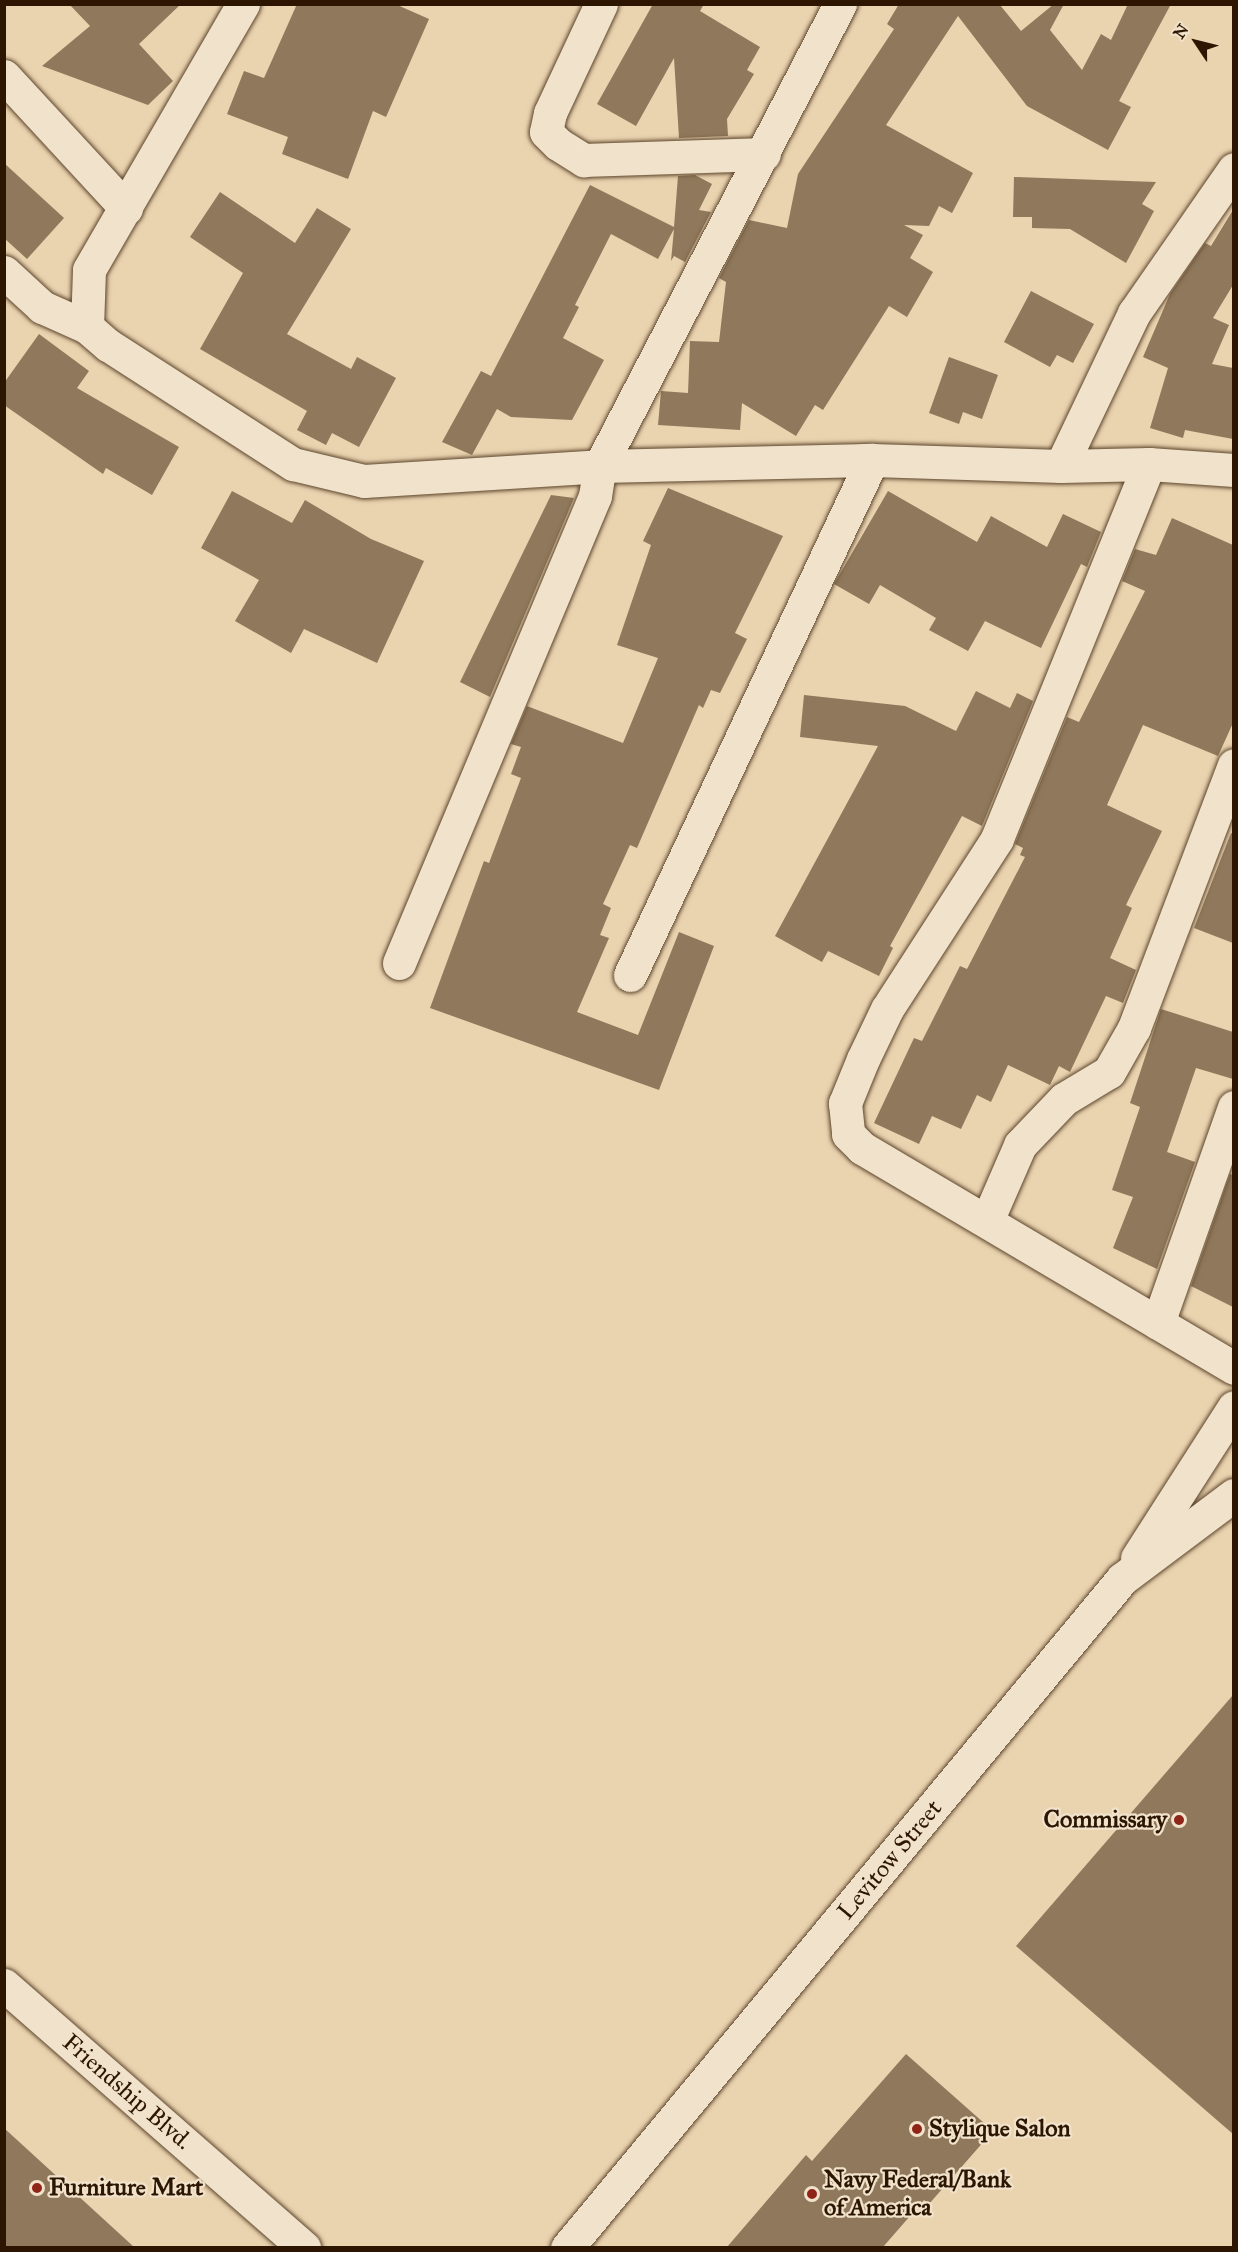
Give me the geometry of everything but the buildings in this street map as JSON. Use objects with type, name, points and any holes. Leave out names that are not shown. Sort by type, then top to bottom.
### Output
[{"type":"street","points":[[87,327],[89,270],[243,4]]},
{"type":"street","points":[[601,4],[550,113],[546,132],[558,144],[584,160],[764,154]]},
{"type":"street","points":[[399,963],[595,496],[600,466],[840,4]]},
{"type":"street","points":[[4,76],[126,208]]},
{"type":"street","points":[[1061,466],[1134,313],[1233,168]]},
{"type":"street","points":[[4,272],[42,307],[87,327],[108,345],[292,464],[327,475],[364,481],[600,466],[872,460],[1061,466],[1149,464],[1233,470]]},
{"type":"street","points":[[630,975],[872,460]]},
{"type":"street","points":[[1149,464],[1014,804],[996,839],[886,1009],[845,1103],[848,1134],[862,1148],[1233,1368]]},
{"type":"street","points":[[987,1221],[1020,1145],[1064,1099],[1109,1072],[1134,1028],[1233,765]]},
{"type":"street","points":[[1158,1323],[1233,1107]]},
{"type":"street","points":[[1122,1579],[1233,1407]]},
{"type":"street","name":"Levitow Street","points":[[567,2247],[1122,1579],[1233,1495]]},
{"type":"street","name":"Friendship Blvd.","points":[[4,1985],[304,2247]]},
{"type":"place","name":"Commissary","points":[[1179,1820]]},
{"type":"place","name":"Stylique Salon","points":[[917,2129]]},
{"type":"place","name":"Furniture Mart","points":[[37,2188]]},
{"type":"place","name":"Navy Federal/Bank of America","points":[[812,2194]]}]
